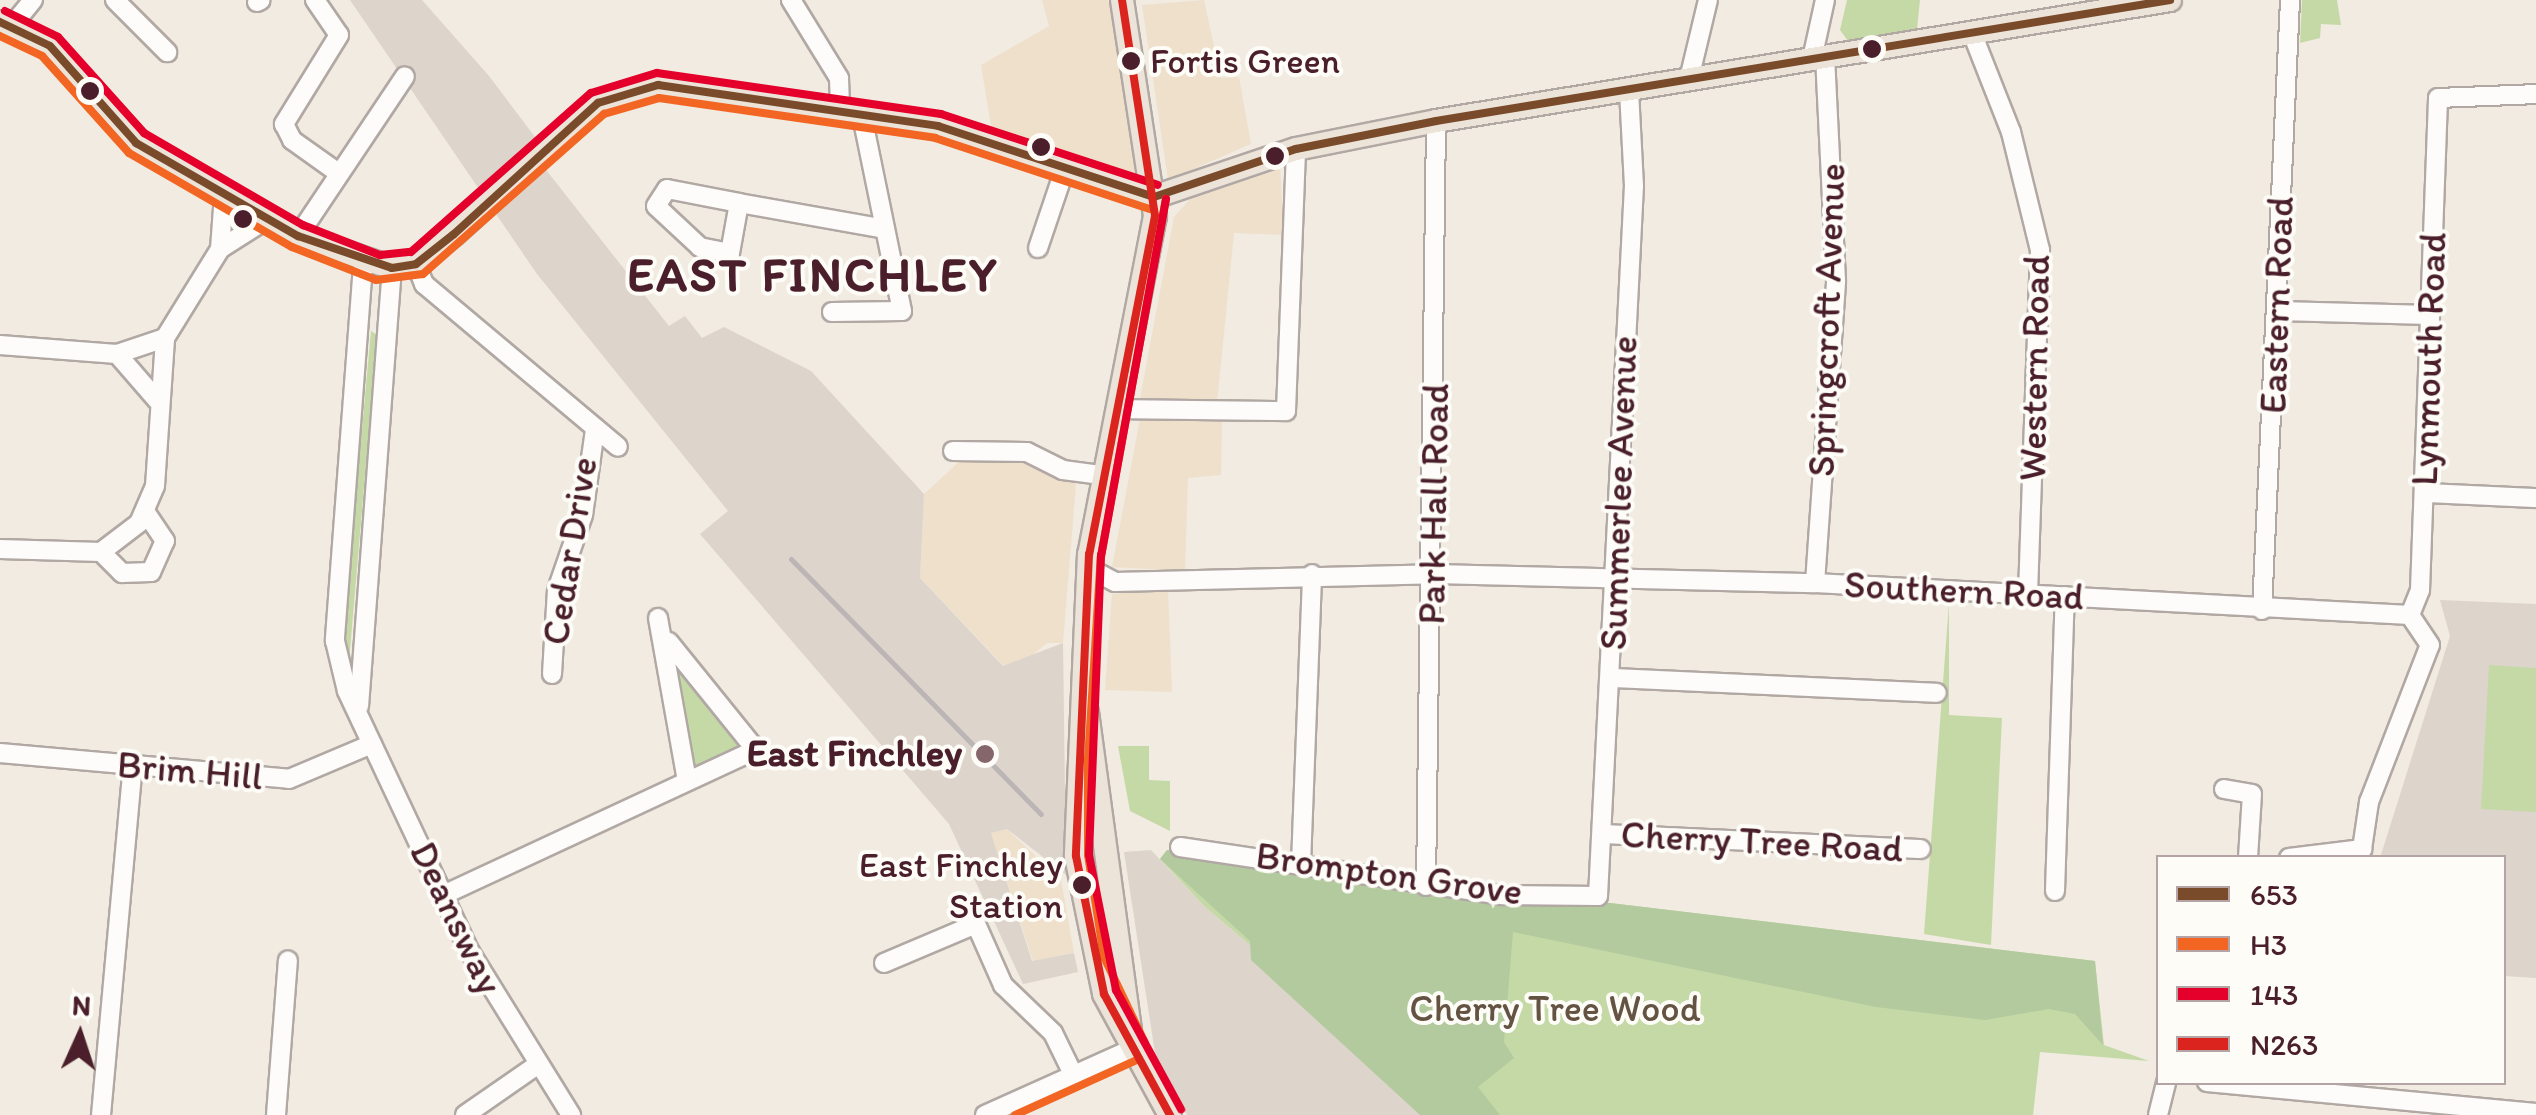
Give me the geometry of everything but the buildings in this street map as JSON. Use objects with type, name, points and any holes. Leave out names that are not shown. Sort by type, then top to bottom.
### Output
[{"type":"main road","points":[[6,24],[60,56],[123,134],[298,236],[363,265],[404,266],[484,208],[543,144],[598,102],[658,84],[938,126],[1064,172],[1154,197],[1296,148],[1436,121],[2170,0]]},
{"type":"main road","points":[[1128,1],[1154,197],[1096,547],[1076,856],[1092,961],[1170,1115]]},
{"type":"main road","points":[[1090,611],[1108,578],[1096,547]]},
{"type":"main road","points":[[1086,708],[1106,895],[1132,1045]]},
{"type":"street","points":[[6,24],[33,0]]},
{"type":"street","points":[[315,0],[338,35],[285,130],[337,172]]},
{"type":"street","points":[[791,0],[839,78],[886,229],[902,311],[832,312]]},
{"type":"street","points":[[1689,79],[1708,0]]},
{"type":"street","name":"Springcroft Avenue","points":[[1815,583],[1836,282],[1819,58],[1825,0]]},
{"type":"street","name":"Eastern Road","points":[[2262,610],[2290,0]]},
{"type":"street","points":[[126,4],[167,52]]},
{"type":"street","name":"Western Road","points":[[1972,33],[2016,148],[2040,250],[2028,594]]},
{"type":"street","points":[[298,236],[337,172],[405,76]]},
{"type":"street","name":"Summerlee Avenue","points":[[1598,896],[1634,186],[1629,89]]},
{"type":"street","name":"Lynmouth Road","points":[[2410,614],[2419,603],[2425,493],[2438,98],[2536,94]]},
{"type":"street","name":"Park Hall Road","points":[[1426,886],[1434,574],[1436,121]]},
{"type":"street","points":[[1121,408],[1286,411],[1296,148]]},
{"type":"street","points":[[1038,248],[1064,172]]},
{"type":"street","points":[[739,202],[730,253],[700,247],[656,206],[667,189],[739,202],[886,229]]},
{"type":"street","points":[[220,249],[224,194]]},
{"type":"street","points":[[102,552],[122,573],[151,572],[165,541],[146,513],[165,338],[220,249],[267,219]]},
{"type":"street","name":"Deansway","points":[[363,265],[362,322],[335,642],[372,744],[443,895],[534,1067],[571,1115]]},
{"type":"street","points":[[404,266],[618,447]]},
{"type":"street","name":"Deansway","points":[[360,711],[404,266]]},
{"type":"street","points":[[2278,311],[2430,314]]},
{"type":"street","points":[[0,345],[116,354],[165,338]]},
{"type":"street","points":[[116,354],[157,400]]},
{"type":"street","name":"Cedar Drive","points":[[552,674],[557,590],[583,516],[595,430]]},
{"type":"street","points":[[953,451],[1027,452],[1108,476]]},
{"type":"street","points":[[2425,493],[2536,498]]},
{"type":"street","points":[[0,548],[102,552],[146,513]]},
{"type":"street","points":[[1301,864],[1312,574]]},
{"type":"street","name":"Southern Road","points":[[1108,578],[1434,574],[1815,583],[2262,610],[2410,614]]},
{"type":"street","points":[[2056,890],[2066,596]]},
{"type":"street","points":[[2313,855],[2362,849],[2369,802],[2430,645],[2410,614]]},
{"type":"street","points":[[443,895],[756,750],[669,642],[658,618]]},
{"type":"street","points":[[669,642],[688,780]]},
{"type":"street","points":[[1612,678],[1937,693]]},
{"type":"street","name":"Brim Hill","points":[[0,753],[289,779],[372,744]]},
{"type":"street","points":[[101,1115],[132,766]]},
{"type":"street","points":[[2224,789],[2252,794],[2248,855]]},
{"type":"street","name":"Cherry Tree Road","points":[[1602,834],[1921,849]]},
{"type":"street","name":"Brompton Grove","points":[[1180,848],[1426,886],[1598,896]]},
{"type":"street","points":[[884,963],[976,924],[1004,984],[1053,1034],[1074,1076]]},
{"type":"street","points":[[276,1115],[288,960]]},
{"type":"street","points":[[985,1115],[1074,1076],[1132,1045]]},
{"type":"street","points":[[465,1115],[534,1067]]},
{"type":"street","points":[[2158,1115],[2165,1085]]},
{"type":"street","points":[[2239,1085],[2536,1113]]},
{"type":"shaded area","points":[[350,0],[422,0],[489,76],[535,137],[528,147],[669,326],[685,316],[702,338],[724,327],[811,371],[924,494],[920,578],[1003,666],[1063,643],[1066,875],[1007,829],[991,833],[1032,961],[1074,953],[1078,972],[1023,984],[949,824],[700,534],[728,511],[537,274]]},
{"type":"shaded area","points":[[1042,0],[1108,0],[1120,34],[1136,181],[992,132],[981,65],[1049,26]]},
{"type":"shaded area","points":[[1204,0],[1221,78],[1239,77],[1251,144],[1168,180],[1142,5]]},
{"type":"shaded area","points":[[1280,166],[1284,235],[1234,233],[1217,403],[1140,398],[1174,217],[1191,198]]},
{"type":"shaded area","points":[[1140,419],[1222,420],[1221,475],[1188,478],[1185,571],[1112,567]]},
{"type":"shaded area","points":[[961,460],[1023,462],[1076,484],[1063,643],[1047,643],[1020,666],[1004,666],[920,578],[924,494]]},
{"type":"shaded area","points":[[1168,589],[1172,692],[1105,690],[1112,594]]},
{"type":"shaded area","points":[[2440,600],[2536,604],[2536,978],[2506,976],[2506,855],[2381,855],[2450,636]]},
{"type":"shaded area","points":[[1007,829],[1061,880],[1074,953],[1033,961],[991,833]]},
{"type":"shaded area","points":[[1151,850],[1204,906],[1450,1115],[1187,1115],[1155,1053],[1124,852]]},
{"type":"green space","points":[[1847,0],[1920,0],[1917,29],[1848,41],[1840,30]]},
{"type":"green space","points":[[2302,0],[2337,0],[2341,25],[2321,24],[2320,38],[2300,43]]},
{"type":"green space","points":[[371,331],[377,335],[349,662],[342,645]]},
{"type":"green space","points":[[1949,603],[1949,715],[2002,718],[1991,945],[1924,934]]},
{"type":"green space","points":[[2489,665],[2536,668],[2536,812],[2481,809]]},
{"type":"green space","points":[[677,666],[682,666],[743,747],[695,767]]},
{"type":"green space","points":[[1118,746],[1149,746],[1149,780],[1170,781],[1170,831],[1130,811]]},
{"type":"green space","name":"Cherry Tree Wood","points":[[1167,850],[1451,897],[1610,903],[2095,961],[2104,1045],[2149,1061],[2040,1052],[2033,1115],[1450,1115],[1204,906],[1160,859]]},
{"type":"green space","points":[[1167,850],[1451,897],[1610,903],[2095,961],[2103,1045],[2075,1014],[2049,1009],[1985,1020],[1876,1007],[1513,932],[1504,1042],[1514,1058],[1478,1087],[1500,1115],[1420,1115],[1251,960],[1250,941],[1160,859]]},
{"type":"railway","points":[[791,559],[1041,814]]},
{"type":"transit line","name":"N263","points":[[1122,0],[1155,216],[1089,554],[1076,856],[1104,994],[1170,1115]]},
{"type":"transit line","name":"653","points":[[0,22],[50,46],[136,143],[298,236],[392,268],[416,264],[454,234],[598,103],[658,85],[938,126],[1154,197],[1296,149],[1436,121],[2170,0]]},
{"type":"transit line","name":"143","points":[[5,11],[58,37],[144,133],[303,225],[380,255],[411,252],[591,93],[657,73],[941,114],[1158,185]]},
{"type":"transit line","name":"H3","points":[[0,36],[42,56],[129,153],[292,247],[376,280],[423,274],[604,114],[659,98],[935,138],[1150,209]]},
{"type":"transit line","name":"H3","points":[[1145,1043],[1104,957],[1088,855],[1088,760],[1101,556],[1166,199]]},
{"type":"transit line","name":"143","points":[[1166,199],[1101,555],[1089,855],[1116,990],[1181,1109]]},
{"type":"transit line","name":"H3","points":[[1015,1115],[1139,1059]]},
{"type":"place","name":"Fortis Green","points":[[1131,61]]},
{"type":"place","name":"East Finchley","points":[[985,754]]},
{"type":"place","name":"East Finchley Station","points":[[1082,885]]},
{"type":"district","name":"EAST FINCHLEY","points":[[813,275]]}]
